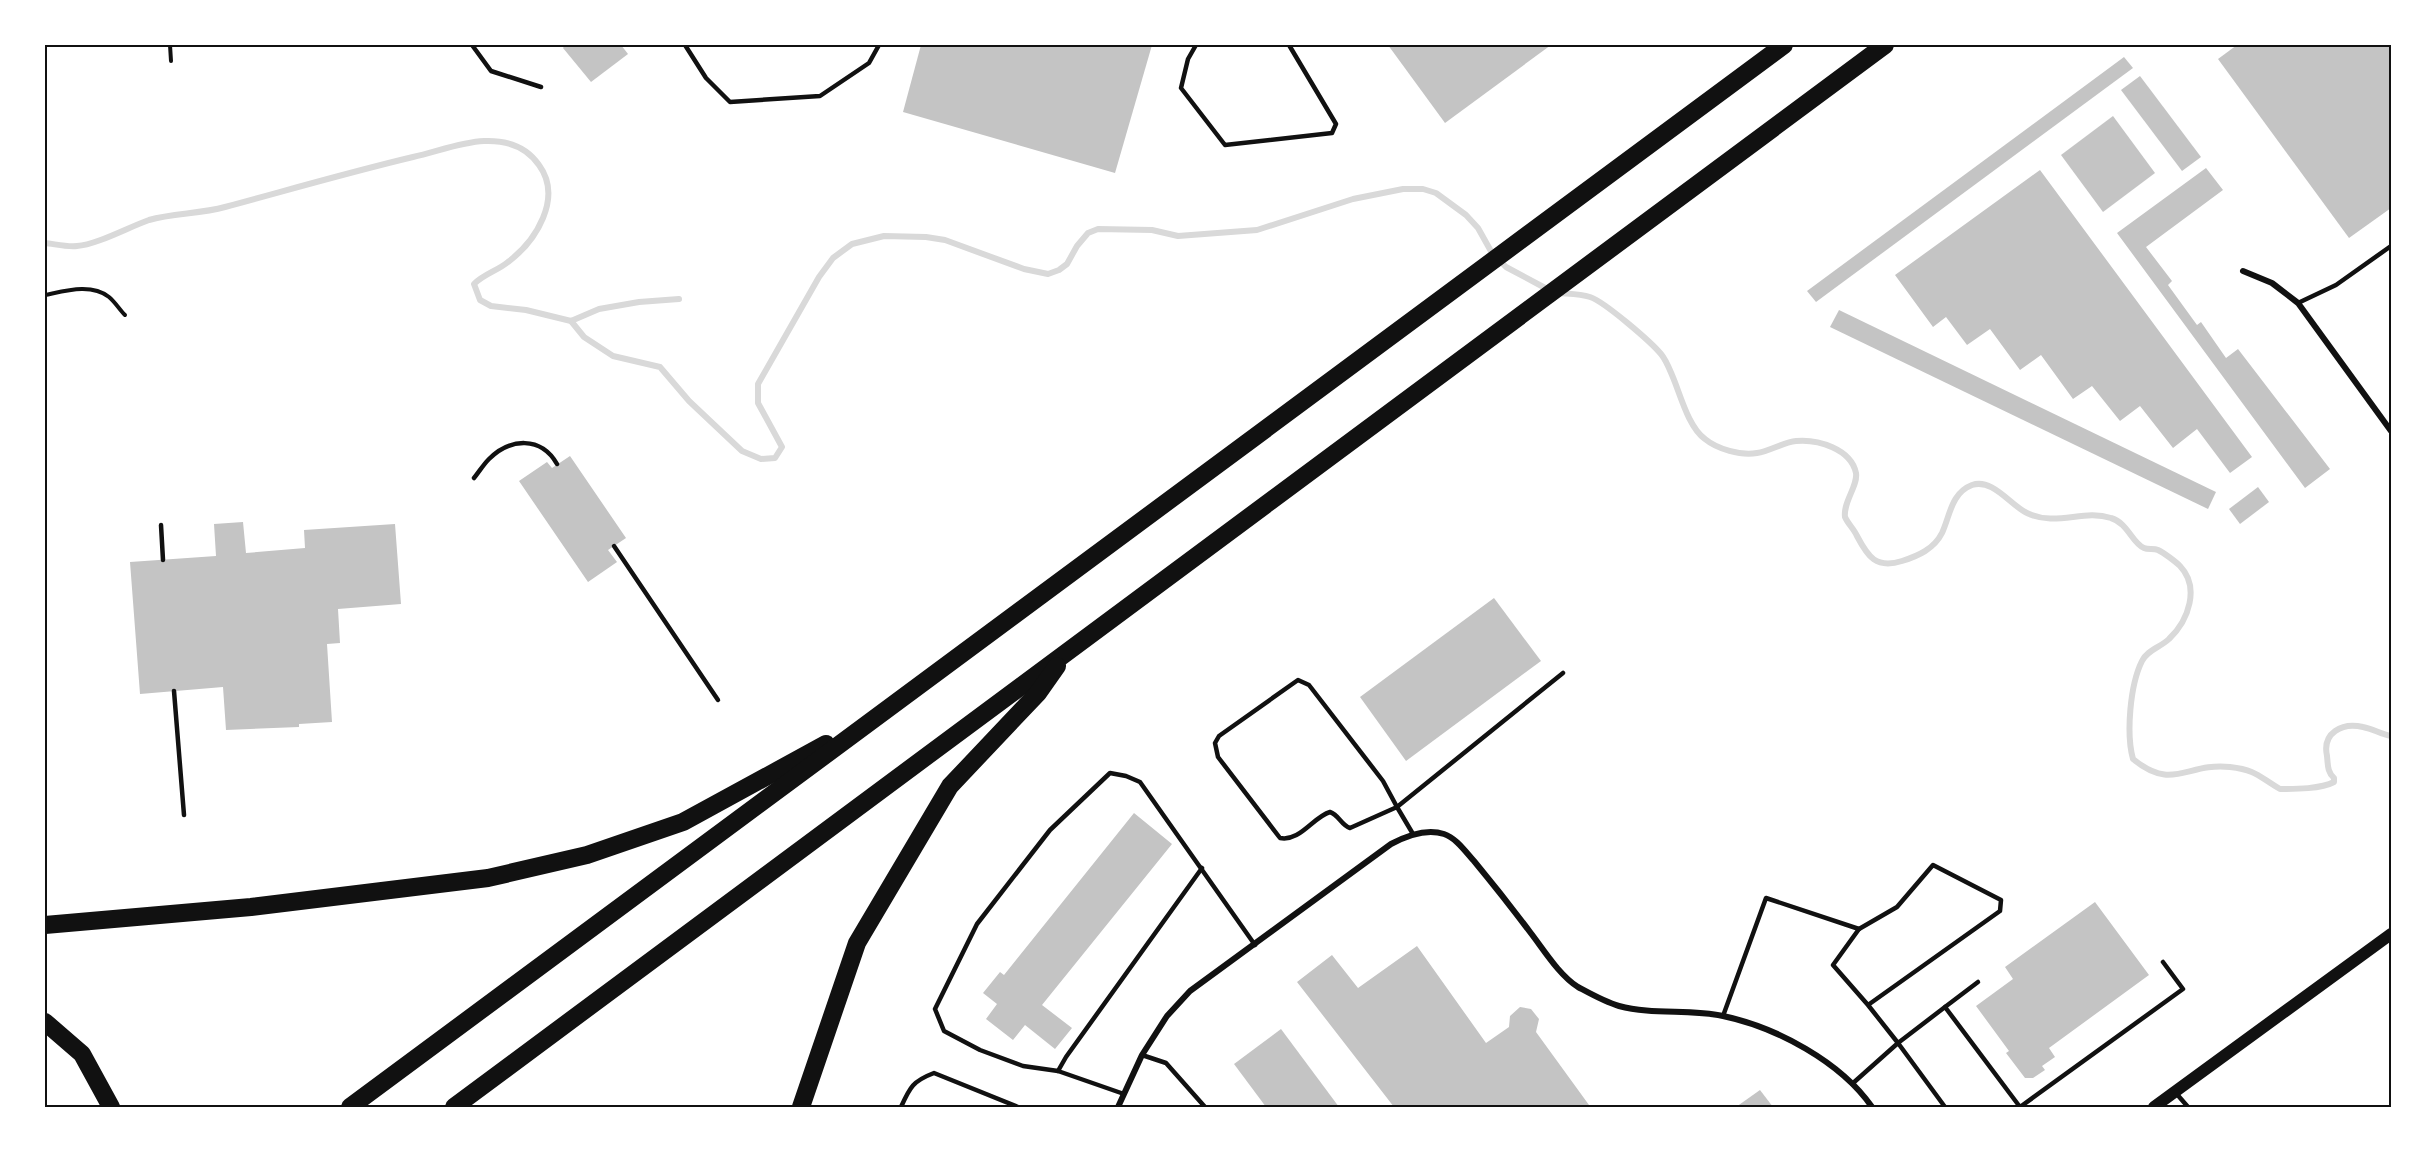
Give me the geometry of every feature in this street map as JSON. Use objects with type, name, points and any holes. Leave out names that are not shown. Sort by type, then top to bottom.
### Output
[{"type":"highway","points":[[350,1107],[1784,45]]},
{"type":"highway","points":[[454,1107],[1885,45]]},
{"type":"highway","points":[[801,1107],[857,943],[951,786],[1038,693],[1069,650]]},
{"type":"highway","points":[[45,925],[251,907],[488,878],[587,855],[683,822],[888,710]]},
{"type":"highway","points":[[45,1022],[82,1054],[111,1107]]},
{"type":"main road","points":[[2154,1107],[2391,934]]},
{"type":"street","points":[[2243,271],[2272,283],[2298,303],[2391,431]]},
{"type":"street","points":[[1118,1107],[1142,1055],[1167,1016],[1191,992],[1391,844],[1423,832],[1444,834],[1459,843],[1550,958],[1575,985],[1620,1006],[1723,1016],[1782,1035],[1829,1065],[1852,1084],[1872,1107]]},
{"type":"lane","points":[[472,45],[491,71],[541,87]]},
{"type":"lane","points":[[685,45],[706,78],[730,102],[820,96],[869,63],[879,45]]},
{"type":"lane","points":[[1197,45],[1188,59],[1181,88],[1225,145],[1332,133],[1336,124],[1289,45]]},
{"type":"lane","points":[[2298,303],[2336,285],[2391,246]]},
{"type":"lane","points":[[474,478],[490,458],[508,446],[528,441],[545,449],[557,464]]},
{"type":"lane","points":[[161,525],[164,560]]},
{"type":"lane","points":[[614,546],[718,700]]},
{"type":"lane","points":[[1413,834],[1397,807],[1383,781],[1309,684],[1298,680],[1219,736],[1215,743],[1218,757],[1280,838],[1287,839],[1299,834],[1330,812],[1350,828],[1397,807],[1563,673]]},
{"type":"lane","points":[[174,691],[184,815]]},
{"type":"lane","points":[[1124,1094],[1058,1071],[1023,1066],[980,1050],[944,1031],[935,1009],[977,924],[1050,830],[1110,773],[1140,782],[1255,945]]},
{"type":"lane","points":[[1868,1005],[2000,910],[2001,900],[1933,865],[1897,907],[1859,929],[1833,965],[1898,1043],[1945,1107]]},
{"type":"lane","points":[[1058,1071],[1065,1057],[1202,868]]},
{"type":"lane","points":[[1723,1016],[1766,898],[1859,929]]},
{"type":"lane","points":[[1945,1007],[2020,1107],[2183,989],[2163,962]]},
{"type":"lane","points":[[1852,1084],[1898,1043],[1978,982]]},
{"type":"lane","points":[[1142,1055],[1166,1063],[1205,1107]]},
{"type":"lane","points":[[901,1107],[908,1090],[918,1079],[934,1073],[1018,1107]]},
{"type":"lane","points":[[2175,1092],[2188,1107]]},
{"type":"path","points":[[170,45],[171,61]]},
{"type":"path","points":[[45,295],[92,290],[109,297],[125,315]]},
{"type":"building","points":[[565,45],[621,45],[628,54],[591,82],[563,48]]},
{"type":"building","points":[[921,45],[1152,45],[1115,173],[903,112]]},
{"type":"building","points":[[1388,45],[1551,45],[1445,123]]},
{"type":"building","points":[[2237,45],[2391,45],[2391,208],[2349,238],[2218,59]]},
{"type":"building","points":[[2124,57],[2133,68],[1816,302],[1807,291]]},
{"type":"building","points":[[2140,76],[2201,157],[2182,171],[2121,90]]},
{"type":"building","points":[[2113,116],[2155,173],[2103,212],[2061,155]]},
{"type":"building","points":[[2206,168],[2223,190],[2146,247],[2172,281],[2168,285],[2197,325],[2201,322],[2226,358],[2238,349],[2330,469],[2305,488],[2117,233]]},
{"type":"building","points":[[2040,170],[2252,457],[2230,473],[2197,429],[2173,448],[2140,406],[2120,421],[2092,386],[2073,399],[2041,355],[2020,370],[1990,329],[1967,345],[1946,317],[1933,327],[1895,275]]},
{"type":"building","points":[[1839,310],[2216,492],[2208,509],[1830,327]]},
{"type":"building","points":[[570,456],[626,538],[608,550],[617,562],[588,582],[519,481],[547,462],[552,468]]},
{"type":"building","points":[[2258,487],[2269,502],[2240,524],[2229,509]]},
{"type":"building","points":[[243,522],[246,553],[305,548],[304,530],[395,524],[401,604],[338,609],[340,643],[327,644],[332,722],[299,724],[299,727],[226,730],[223,687],[140,694],[130,562],[216,556],[214,524]]},
{"type":"building","points":[[1494,598],[1541,661],[1406,761],[1360,697]]},
{"type":"building","points":[[1134,813],[1172,844],[1042,1005],[1072,1028],[1055,1049],[1025,1025],[1013,1040],[986,1019],[997,1004],[983,993],[1000,972],[1004,975]]},
{"type":"building","points":[[2095,902],[2149,975],[2049,1048],[2055,1057],[2042,1066],[2045,1070],[2033,1078],[2025,1078],[2006,1053],[2009,1051],[1976,1006],[2013,979],[2005,967]]},
{"type":"building","points":[[1417,946],[1486,1043],[1509,1027],[1510,1016],[1520,1007],[1531,1009],[1539,1019],[1536,1032],[1589,1105],[1587,1107],[1394,1107],[1297,982],[1332,955],[1358,988]]},
{"type":"building","points":[[1281,1029],[1339,1107],[1266,1107],[1234,1064]]},
{"type":"building","points":[[1760,1090],[1773,1107],[1736,1107]]},
{"type":"waterway","points":[[45,243],[85,245],[149,220],[225,207],[457,145],[484,141],[500,142],[522,149],[534,158],[546,178],[547,205],[543,218],[528,243],[504,265],[474,284],[480,300],[491,306],[526,310],[571,321],[599,309],[639,302],[679,299]]},
{"type":"waterway","points":[[571,321],[584,337],[613,356],[660,367],[689,401],[742,451],[761,459],[775,458],[782,447],[758,403],[758,384],[819,277],[833,258],[852,244],[884,236],[945,240],[1024,269],[1048,274],[1067,264],[1077,246],[1088,233],[1098,229],[1152,230],[1178,236],[1257,230],[1353,199],[1403,189],[1423,189],[1436,193],[1466,215],[1478,228],[1492,253],[1506,267],[1549,290]]},
{"type":"waterway","points":[[1558,293],[1582,295],[1597,300],[1656,348],[1667,364],[1694,426],[1699,434],[1710,443],[1730,451],[1751,454],[1791,442],[1805,441],[1823,444],[1841,452],[1848,458],[1856,473],[1845,517],[1865,550],[1879,562],[1902,561],[1930,548],[1939,539],[1955,499],[1965,489],[1980,484],[1987,485],[2027,513],[2038,517],[2059,518],[2090,515],[2111,518],[2122,524],[2140,545],[2146,549],[2158,550],[2180,566],[2190,584],[2190,603],[2187,613],[2169,639],[2144,657],[2132,696],[2130,737],[2133,759],[2147,769],[2170,775],[2202,768],[2239,768],[2252,772],[2280,789],[2301,789],[2334,782],[2328,768],[2326,748],[2335,731],[2355,726],[2391,736]]}]
